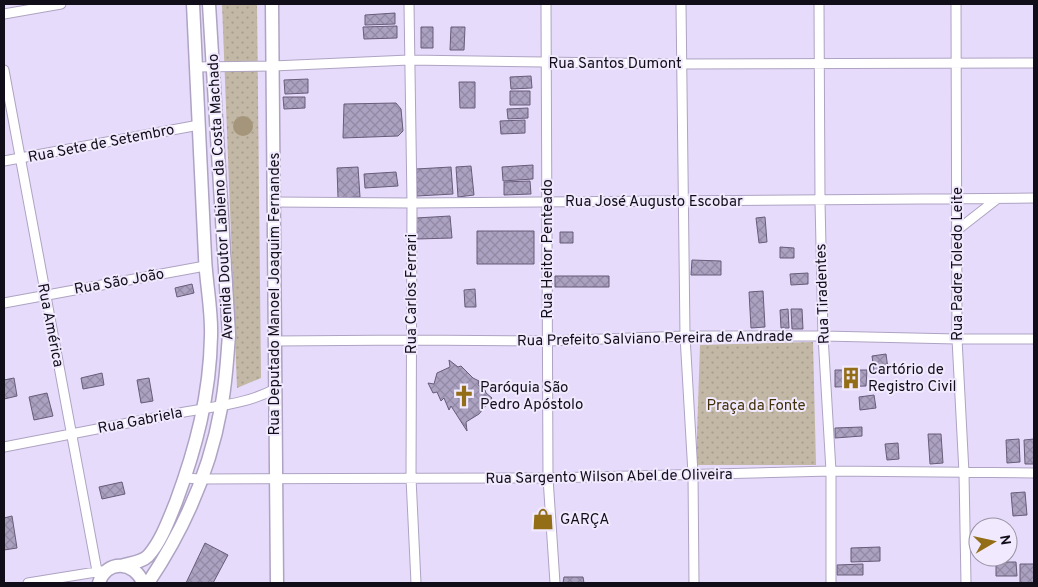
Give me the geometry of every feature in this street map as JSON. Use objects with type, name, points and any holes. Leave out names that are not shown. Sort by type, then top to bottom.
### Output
[{"type":"main road","name":"Avenida Doutor Labieno da Costa Machado","points":[[101,576],[114,566],[138,562],[147,556],[157,543],[185,478],[200,432],[204,408],[212,335],[205,266],[192,4]]},
{"type":"main road","name":"Avenida Doutor Labieno da Costa Machado","points":[[148,583],[179,530],[200,479],[222,407],[229,335],[209,4]]},
{"type":"main road","name":"Rua Deputado Manoel Joaquim Fernandes","points":[[272,4],[278,583]]},
{"type":"main road","points":[[124,565],[136,571],[143,583]]},
{"type":"street","points":[[4,14],[61,4]]},
{"type":"street","name":"Rua Carlos Ferrari","points":[[409,4],[412,203],[411,478],[416,583]]},
{"type":"street","name":"Rua Heitor Penteado","points":[[546,4],[548,478],[555,583]]},
{"type":"street","points":[[682,4],[682,201],[685,336],[693,474],[694,583]]},
{"type":"street","name":"Rua Tiradentes","points":[[819,4],[820,201],[823,336],[831,472],[831,583]]},
{"type":"street","name":"Rua Padre Toledo Leite","points":[[956,4],[957,339],[964,473],[966,583]]},
{"type":"street","name":"Rua Santos Dumont","points":[[196,66],[273,66],[409,60],[681,64],[819,62],[1034,63]]},
{"type":"street","name":"Rua América","points":[[4,70],[45,295],[101,576]]},
{"type":"street","name":"Rua Sete de Setembro","points":[[4,161],[199,125]]},
{"type":"street","points":[[956,231],[998,198]]},
{"type":"street","name":"Rua José Augusto Escobar","points":[[274,202],[820,201],[1034,198]]},
{"type":"street","name":"Rua São João","points":[[4,303],[205,266]]},
{"type":"street","name":"Rua Prefeito Salviano Pereira de Andrade","points":[[275,341],[548,341],[685,336],[1034,339]]},
{"type":"street","name":"Rua Gabriela","points":[[4,447],[204,408],[222,407],[259,397],[275,388]]},
{"type":"street","name":"Rua Sargento Wilson Abel de Oliveira","points":[[185,478],[548,478],[831,472],[1034,473]]},
{"type":"street","points":[[28,583],[101,576]]},
{"type":"green space","points":[[222,4],[257,4],[261,378],[237,388]]},
{"type":"green space","name":"Praça da Fonte","points":[[813,342],[816,465],[696,465],[700,345]]},
{"type":"shaded area","points":[[243,116],[250,119],[253,126],[250,133],[243,136],[236,133],[233,126],[236,119]]},
{"type":"building","points":[[395,13],[395,24],[365,25],[365,15]]},
{"type":"building","points":[[397,26],[397,38],[364,39],[363,27]]},
{"type":"building","points":[[421,27],[433,27],[433,48],[421,48]]},
{"type":"building","points":[[451,27],[465,27],[464,50],[450,50]]},
{"type":"building","points":[[531,76],[532,88],[511,89],[510,77]]},
{"type":"building","points":[[308,79],[308,93],[285,94],[284,80]]},
{"type":"building","points":[[459,82],[475,82],[475,108],[460,108]]},
{"type":"building","points":[[510,91],[530,91],[530,105],[510,105]]},
{"type":"building","points":[[283,97],[305,97],[305,108],[284,109]]},
{"type":"building","points":[[396,103],[401,109],[403,131],[398,136],[343,138],[344,104]]},
{"type":"building","points":[[528,108],[528,118],[508,119],[507,109]]},
{"type":"building","points":[[525,120],[525,133],[501,134],[500,121]]},
{"type":"building","points":[[533,165],[533,179],[503,181],[502,167]]},
{"type":"building","points":[[471,166],[474,195],[458,197],[456,167]]},
{"type":"building","points":[[358,167],[360,197],[338,198],[337,168]]},
{"type":"building","points":[[451,167],[453,194],[417,196],[416,169]]},
{"type":"building","points":[[396,172],[398,186],[365,188],[364,174]]},
{"type":"building","points":[[530,181],[531,194],[504,195],[504,182]]},
{"type":"building","points":[[450,216],[452,238],[417,239],[416,218]]},
{"type":"building","points":[[765,217],[767,242],[759,243],[756,218]]},
{"type":"building","points":[[477,231],[534,231],[534,264],[477,264]]},
{"type":"building","points":[[560,232],[573,232],[573,243],[560,243]]},
{"type":"building","points":[[780,247],[794,248],[794,258],[780,258]]},
{"type":"building","points":[[692,260],[721,261],[721,275],[691,275]]},
{"type":"building","points":[[808,273],[808,284],[791,285],[790,274]]},
{"type":"building","points":[[555,276],[609,276],[609,287],[555,287]]},
{"type":"building","points":[[192,284],[194,293],[177,297],[175,288]]},
{"type":"building","points":[[475,289],[476,307],[465,307],[464,290]]},
{"type":"building","points":[[763,291],[765,327],[751,328],[749,292]]},
{"type":"building","points":[[788,309],[789,328],[781,328],[780,310]]},
{"type":"building","points":[[791,309],[802,309],[803,329],[792,329]]},
{"type":"building","points":[[886,354],[888,369],[874,371],[872,356]]},
{"type":"building","name":"Paróquia São Pedro Apóstolo","points":[[449,360],[458,367],[461,366],[473,378],[479,381],[478,385],[492,398],[479,414],[466,422],[467,431],[451,406],[449,410],[444,398],[441,401],[437,392],[433,393],[428,383],[434,384],[437,373],[450,367]]},
{"type":"building","name":"Cartório de Registro Civil","points":[[835,370],[867,370],[866,386],[835,387]]},
{"type":"building","points":[[102,373],[104,385],[83,389],[81,378]]},
{"type":"building","points":[[14,378],[17,396],[4,399],[4,380]]},
{"type":"building","points":[[149,378],[153,401],[141,403],[137,380]]},
{"type":"building","points":[[47,393],[53,416],[34,420],[29,397]]},
{"type":"building","points":[[874,395],[876,408],[860,410],[859,397]]},
{"type":"building","points":[[862,427],[862,436],[835,438],[835,428]]},
{"type":"building","points":[[928,434],[941,434],[943,463],[930,464]]},
{"type":"building","points":[[1019,439],[1020,462],[1007,463],[1006,440]]},
{"type":"building","points":[[1034,439],[1034,464],[1025,464],[1024,440]]},
{"type":"building","points":[[898,443],[899,459],[887,460],[885,444]]},
{"type":"building","points":[[122,482],[125,494],[102,499],[99,487]]},
{"type":"building","points":[[1025,492],[1027,515],[1013,516],[1011,493]]},
{"type":"building","points":[[12,516],[17,548],[4,550],[4,518]]},
{"type":"building","points":[[205,543],[228,555],[213,583],[186,583]]},
{"type":"building","points":[[880,547],[880,561],[851,562],[851,548]]},
{"type":"building","points":[[863,564],[863,575],[837,575],[837,565]]},
{"type":"building","points":[[1020,564],[1034,564],[1034,583],[1020,583]]},
{"type":"building","points":[[996,567],[1016,567],[1017,576],[996,576]]},
{"type":"building","points":[[564,577],[583,577],[584,583],[563,583]]},
{"type":"place","name":"Cartório de Registro Civil","points":[[851,378]]},
{"type":"place","name":"Paróquia São Pedro Apóstolo","points":[[464,396]]},
{"type":"place","name":"GARÇA","points":[[543,519]]}]
